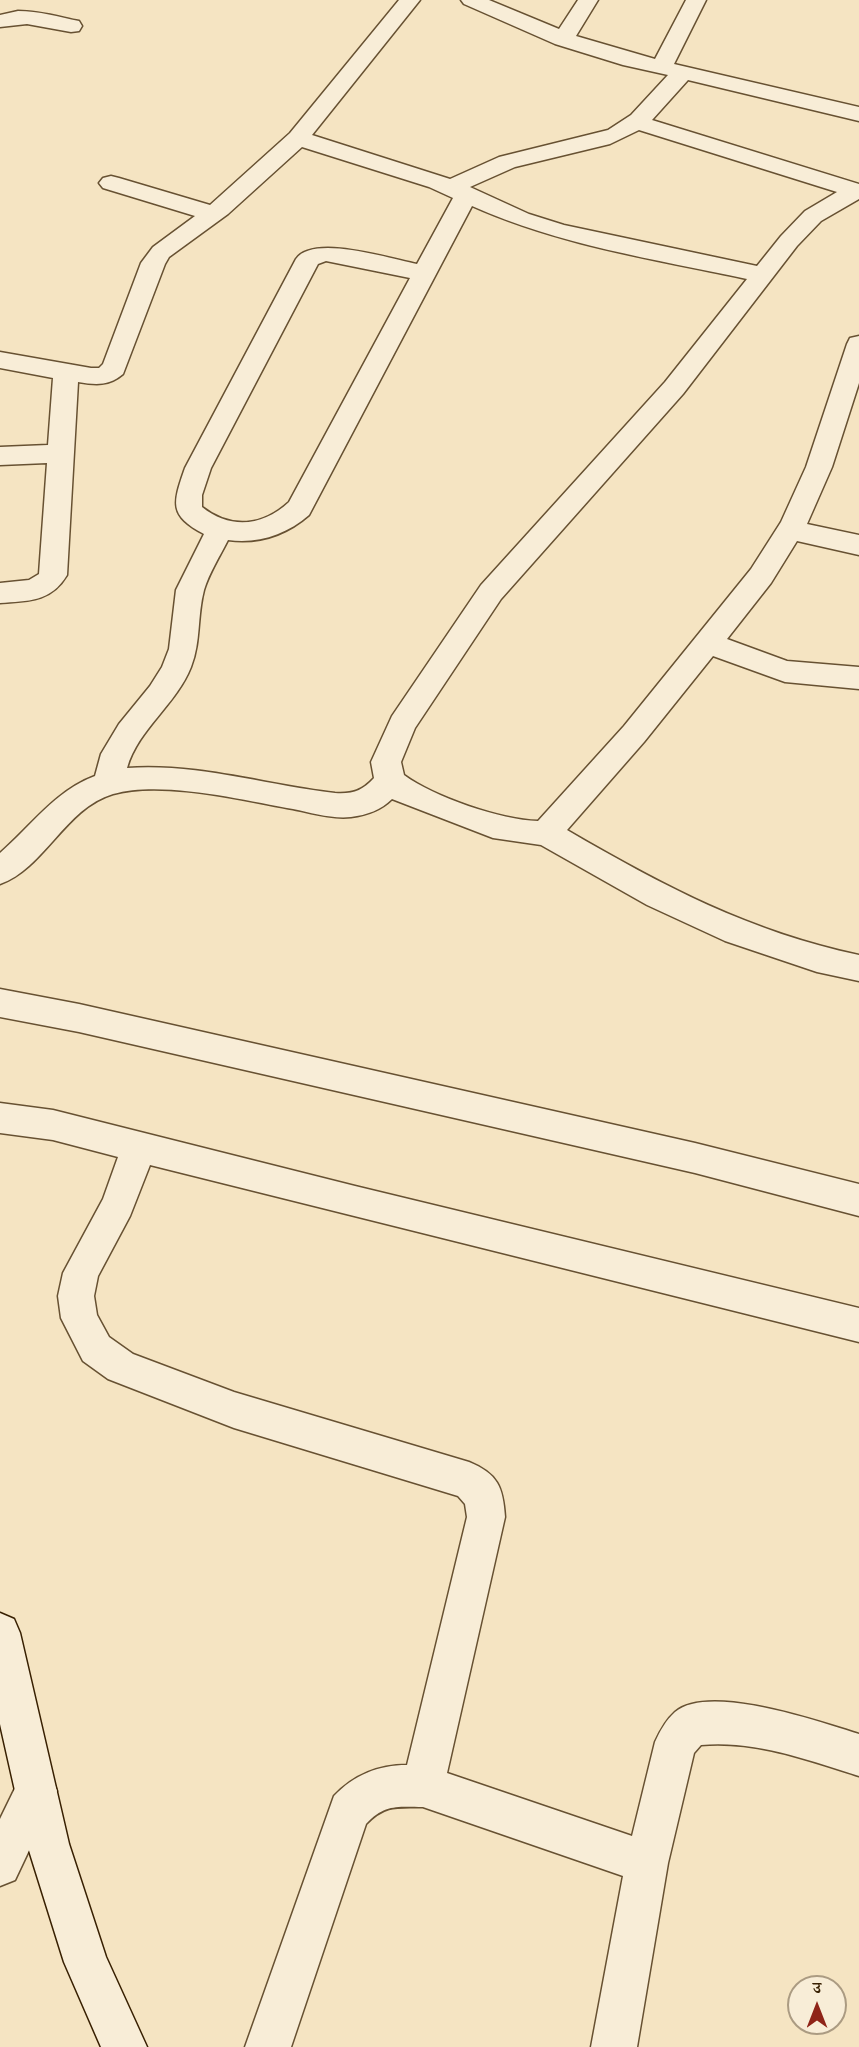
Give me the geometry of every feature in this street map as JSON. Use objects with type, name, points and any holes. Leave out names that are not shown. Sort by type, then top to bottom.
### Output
[{"type":"street","points":[[0,360],[92,376],[105,376],[114,368],[149,274],[161,252],[213,214],[298,138],[410,0]]},
{"type":"street","points":[[471,0],[563,39],[671,70],[859,114]]},
{"type":"street","points":[[563,39],[588,0]]},
{"type":"street","points":[[425,273],[326,254],[315,255],[308,259],[198,468],[189,495],[189,511],[198,520],[220,529],[242,532],[263,531],[291,518],[299,508],[425,273],[460,190],[483,170],[562,147],[604,139],[622,132],[636,122],[671,70],[696,0]]},
{"type":"street","points":[[0,21],[13,16],[24,16],[71,26]]},
{"type":"street","points":[[636,122],[859,191],[813,216],[789,241],[674,388],[491,592],[402,724],[386,762],[390,781],[405,792],[508,830],[528,834],[546,833],[630,883],[770,947],[817,961],[859,968]]},
{"type":"street","points":[[298,138],[460,190],[521,219],[559,231],[764,275]]},
{"type":"street","points":[[111,183],[213,214]]},
{"type":"street","points":[[546,833],[634,734],[761,576],[790,530],[819,467],[859,344]]},
{"type":"street","points":[[0,593],[39,589],[49,583],[53,575],[66,372]]},
{"type":"street","points":[[0,456],[60,453]]},
{"type":"street","points":[[108,783],[116,754],[129,732],[160,694],[176,669],[183,650],[190,590],[220,529]]},
{"type":"street","points":[[790,530],[859,545]]},
{"type":"street","points":[[708,643],[786,671],[859,678]]},
{"type":"street","points":[[0,871],[60,813],[86,794],[108,783],[137,779],[207,784],[341,806],[365,803],[390,781]]},
{"type":"street","points":[[0,1003],[79,1018],[695,1158],[859,1200]]},
{"type":"street","points":[[0,1118],[53,1125],[355,1202],[859,1325]]},
{"type":"street","points":[[139,1147],[118,1205],[81,1273],[76,1296],[79,1318],[96,1349],[121,1367],[234,1410],[469,1481],[484,1495],[486,1517],[423,1786]]},
{"type":"street","points":[[0,1633],[48,1844],[86,1962],[124,2047]]},
{"type":"street","points":[[614,2047],[647,1863],[676,1742],[691,1725],[724,1722],[774,1730],[859,1755]]},
{"type":"street","points":[[267,2047],[349,1811],[364,1794],[388,1786],[423,1786],[647,1863]]},
{"type":"street","points":[[0,1865],[36,1791]]}]
